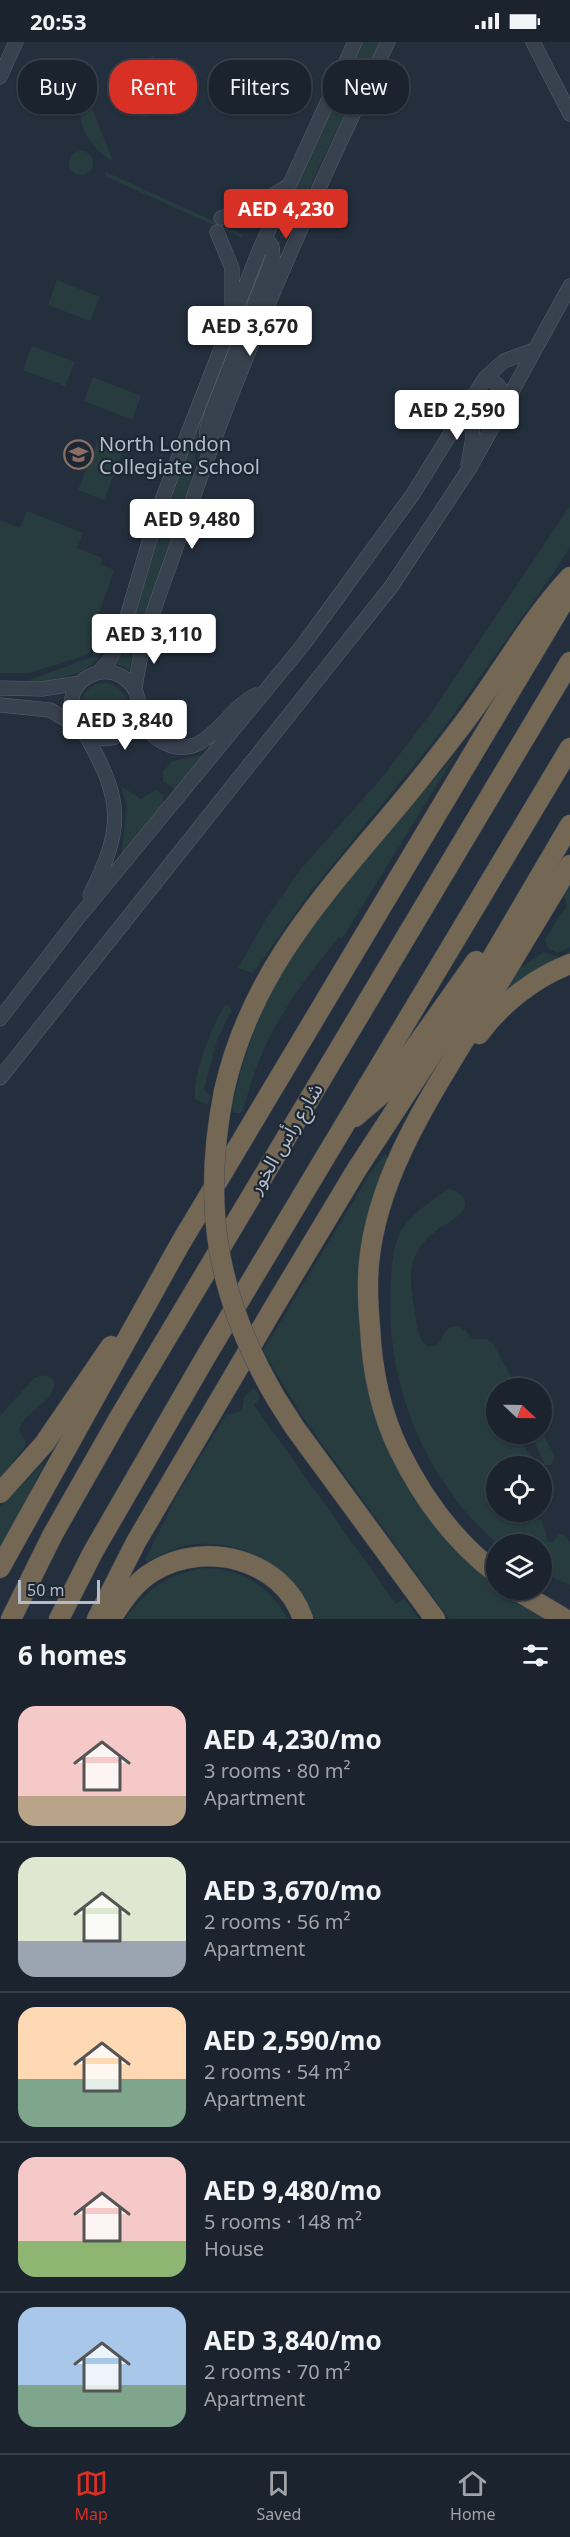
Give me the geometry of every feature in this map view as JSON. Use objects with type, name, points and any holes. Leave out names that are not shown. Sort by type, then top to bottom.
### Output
[{"type":"highway","points":[[435,1619],[295,1428],[243,1337],[231,1303],[220,1257],[213,1197],[213,1161],[224,1091],[236,1047],[253,1004],[288,941],[317,902],[455,735],[554,595],[570,577]]},
{"type":"highway","points":[[0,1568],[180,1244],[570,591]]},
{"type":"highway","name":"شارع رأس الخور","points":[[11,1619],[53,1534],[113,1427],[570,662]]},
{"type":"highway","points":[[59,1619],[127,1492],[570,748]]},
{"type":"highway","points":[[347,1121],[363,1112],[382,1094],[459,986],[543,855],[570,824]]},
{"type":"highway","points":[[97,1619],[136,1542],[274,1307],[357,1168],[446,1035],[570,824]]},
{"type":"highway","points":[[486,1565],[453,1533],[423,1493],[391,1432],[374,1372],[368,1305],[369,1263],[375,1230],[390,1178],[419,1120],[570,865]]},
{"type":"highway","points":[[419,1120],[491,1019],[535,982],[570,964]]},
{"type":"highway","points":[[0,1493],[44,1444],[180,1244]]},
{"type":"highway","points":[[111,1619],[131,1590],[153,1571],[181,1559],[213,1556],[248,1564],[270,1576],[288,1593],[303,1619]]},
{"type":"highway","points":[[533,1600],[565,1619]]},
{"type":"highway","points":[[550,1600],[570,1609]]},
{"type":"street","points":[[0,77],[16,42]]},
{"type":"street","points":[[0,688],[42,689],[80,683],[99,672],[109,661],[121,638],[158,513],[259,251],[356,42]]},
{"type":"street","points":[[264,692],[245,701],[201,743],[181,748],[161,742],[146,728],[138,708],[135,690],[143,647],[208,455],[206,438],[212,412],[279,260],[291,249],[388,42]]},
{"type":"street","points":[[533,42],[570,114]]},
{"type":"street","points":[[541,42],[570,96]]},
{"type":"street","points":[[221,218],[262,203],[289,184]]},
{"type":"street","points":[[217,232],[231,268],[232,319]]},
{"type":"street","points":[[265,237],[291,249]]},
{"type":"street","points":[[265,237],[279,260]]},
{"type":"street","points":[[259,251],[279,260]]},
{"type":"street","points":[[0,1078],[391,587],[465,476],[570,286]]},
{"type":"street","points":[[0,1019],[78,918],[303,645],[414,494],[485,378],[504,361],[534,350]]},
{"type":"street","points":[[485,378],[494,381],[501,388],[504,405]]},
{"type":"street","points":[[465,476],[473,437],[469,405]]},
{"type":"street","points":[[99,672],[120,675],[135,690]]},
{"type":"street","points":[[78,918],[104,867],[115,824],[115,810],[109,782],[73,716],[71,704],[80,683]]},
{"type":"street","points":[[0,705],[50,710],[101,739],[118,736],[132,725],[138,708]]},
{"type":"green space","points":[[363,42],[380,42],[371,60],[354,60]]},
{"type":"green space","points":[[154,56],[155,60],[142,60]]},
{"type":"green space","points":[[82,114],[94,114],[113,161],[96,149],[87,136]]},
{"type":"green space","points":[[142,114],[155,114],[143,118]]},
{"type":"green space","points":[[328,114],[345,114],[290,233],[285,238],[280,237],[277,228]]},
{"type":"green space","points":[[81,151],[86,152],[92,158],[92,168],[86,174],[81,175],[76,174],[70,168],[69,163],[70,158],[76,152]]},
{"type":"green space","points":[[106,172],[244,235],[242,238],[105,176]]},
{"type":"green space","points":[[258,273],[262,275],[198,437],[189,492],[142,629],[130,626],[187,445]]},
{"type":"green space","points":[[57,280],[100,297],[90,321],[48,305]]},
{"type":"green space","points":[[32,346],[75,362],[65,386],[23,370]]},
{"type":"green space","points":[[93,377],[141,396],[132,420],[84,401]]},
{"type":"green space","points":[[99,438],[124,448],[104,500],[78,490]]},
{"type":"green space","points":[[570,506],[570,547],[442,731],[311,891],[253,973],[238,968],[267,917],[300,870],[384,775],[434,709]]},
{"type":"green space","points":[[27,511],[83,533],[77,548],[102,558],[101,564],[114,570],[90,640],[91,649],[87,655],[29,673],[0,673],[0,520],[20,528]]},
{"type":"green space","points":[[104,626],[116,630],[109,644],[91,664],[70,676],[28,684],[32,679],[92,657]]},
{"type":"green space","points":[[130,633],[140,637],[129,670],[116,664]]},
{"type":"green space","points":[[104,683],[113,684],[120,690],[126,697],[126,715],[120,722],[113,728],[104,729],[95,728],[88,722],[82,715],[81,706],[82,697],[88,690],[95,684]]},
{"type":"green space","points":[[456,754],[342,939],[339,937],[327,951],[284,1012],[266,1044],[243,1110],[240,1113],[234,1113],[232,1109],[250,1043],[290,955],[313,922],[353,873]]},
{"type":"green space","points":[[203,755],[179,788],[175,789],[163,781],[163,772],[172,761]]},
{"type":"green space","points":[[121,786],[141,799],[156,790],[162,795],[164,803],[121,858],[127,807]]},
{"type":"green space","points":[[570,888],[570,947],[558,953],[548,948],[545,939],[567,907],[563,894],[566,889]]},
{"type":"green space","points":[[570,951],[570,958],[492,1010],[517,970],[544,952],[559,958]]},
{"type":"green space","points":[[229,1005],[231,1011],[217,1040],[204,1089],[210,1095],[208,1105],[195,1099],[197,1077],[214,1027],[224,1006]]},
{"type":"green space","points":[[385,1154],[390,1158],[365,1247],[391,1448],[486,1569],[486,1600],[524,1600],[556,1619],[449,1619],[304,1419],[263,1351],[371,1172]]},
{"type":"green space","points":[[448,1189],[462,1195],[465,1202],[463,1210],[456,1217],[441,1227],[421,1246],[412,1265],[411,1286],[419,1335],[427,1346],[436,1346],[449,1328],[457,1327],[463,1329],[473,1339],[487,1339],[493,1344],[512,1378],[486,1378],[486,1444],[523,1444],[530,1456],[486,1456],[486,1522],[542,1522],[546,1534],[487,1534],[472,1520],[449,1491],[414,1426],[402,1390],[394,1354],[390,1317],[391,1274],[395,1247],[400,1234],[407,1222]]},
{"type":"green space","points":[[42,1375],[49,1376],[54,1381],[53,1389],[45,1401],[22,1423],[19,1430],[26,1442],[25,1446],[0,1479],[0,1416],[34,1378]]},
{"type":"green space","points":[[254,1388],[260,1397],[254,1405],[396,1604],[404,1598],[419,1619],[315,1619],[306,1601],[281,1572],[248,1552],[230,1546],[190,1545],[173,1549],[147,1562],[145,1560],[180,1490],[226,1415],[242,1411],[244,1397]]},
{"type":"green space","points":[[536,1444],[548,1444],[555,1457],[552,1463],[552,1456],[541,1456]]},
{"type":"green space","points":[[46,1460],[0,1551],[0,1507]]},
{"type":"green space","points":[[559,1534],[564,1535],[570,1542],[570,1585],[552,1577],[552,1542]]},
{"type":"green space","points":[[203,1568],[230,1571],[253,1581],[272,1597],[288,1619],[125,1619],[158,1585],[178,1575]]},
{"type":"place","name":"North London Collegiate School","points":[[78,455]]}]
